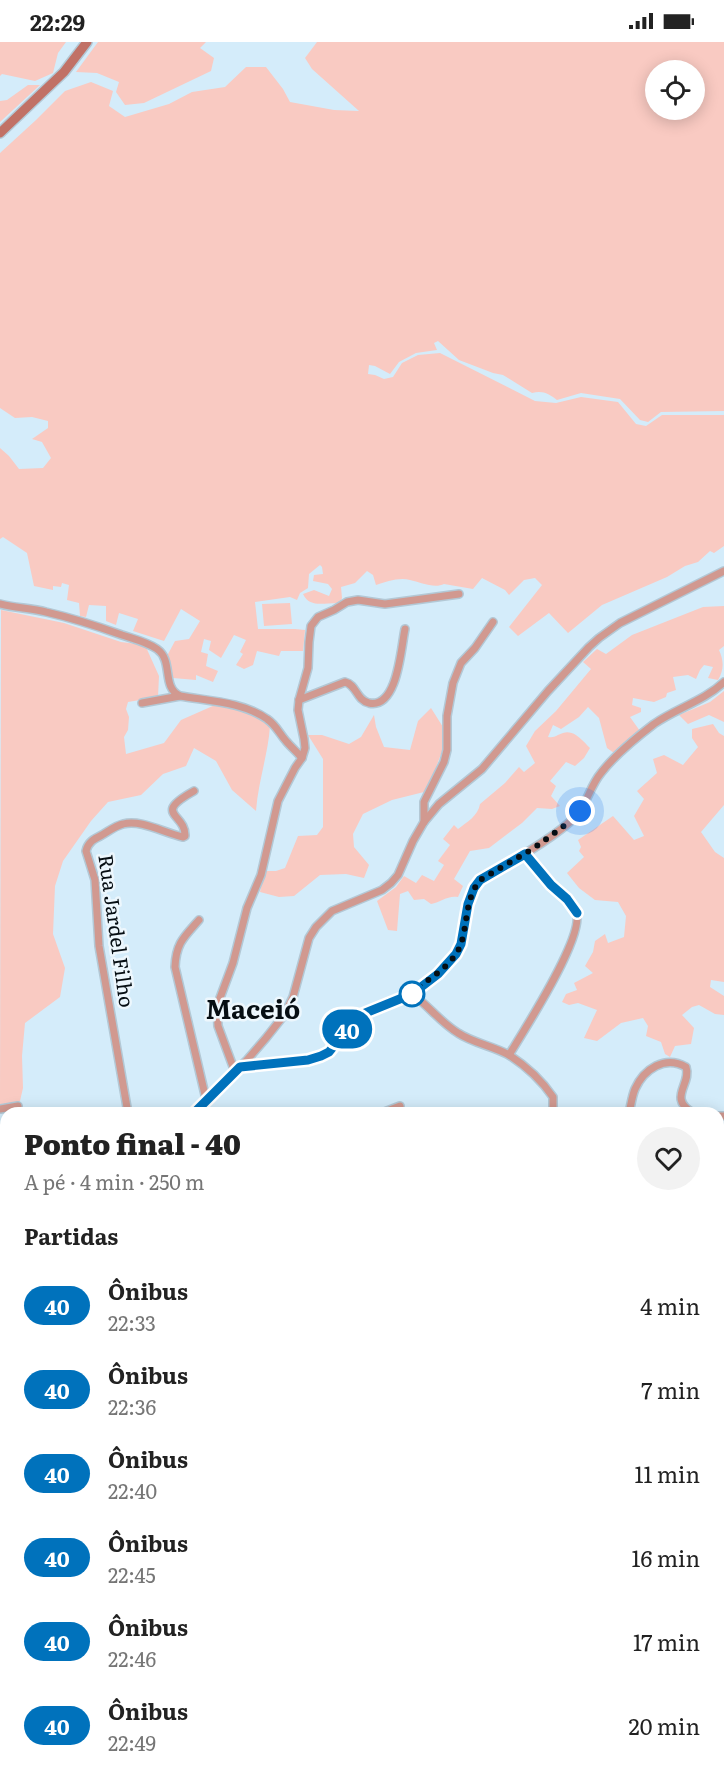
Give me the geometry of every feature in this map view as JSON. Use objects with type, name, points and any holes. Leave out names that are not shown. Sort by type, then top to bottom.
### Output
[{"type":"main road","points":[[0,133],[64,72],[87,42]]},
{"type":"street","points":[[200,1107],[237,1070],[285,1014],[293,997],[309,938],[316,927],[332,911],[382,891],[398,875],[412,841],[439,804],[482,769],[548,691],[599,638],[620,623],[724,571]]},
{"type":"street","points":[[237,1070],[218,1026],[217,1006],[233,963],[247,908],[261,875],[278,801],[302,758],[305,748],[298,700],[308,668],[311,626],[318,617],[347,602],[357,600],[385,604],[459,594]]},
{"type":"street","points":[[0,604],[45,612],[145,642],[156,648],[165,658],[171,689],[175,694],[230,704],[253,711],[279,729],[286,741],[302,758]]},
{"type":"street","points":[[424,822],[424,802],[444,762],[447,750],[447,716],[453,683],[461,663],[475,648],[493,622]]},
{"type":"street","points":[[298,700],[345,682],[352,684],[362,700],[376,703],[383,699],[389,694],[394,684],[405,628]]},
{"type":"street","points":[[237,1070],[308,1060],[321,1056],[329,1052],[358,1016],[412,994],[438,974],[456,954],[461,944],[468,904],[480,880],[525,854],[575,817],[600,773],[654,724],[702,699],[724,682]]},
{"type":"street","points":[[142,703],[180,696]]},
{"type":"street","name":"Rua Jardel Filho","points":[[127,1107],[99,946],[95,880],[87,847],[92,841],[125,823],[140,824],[185,836],[185,831],[174,814],[173,807],[178,800],[194,791]]},
{"type":"street","points":[[509,1055],[555,980],[578,924],[577,913],[567,899],[551,885],[525,854]]},
{"type":"street","points":[[199,920],[181,939],[176,953],[176,968],[206,1100]]},
{"type":"street","points":[[412,994],[460,1035],[509,1055],[534,1075],[553,1097],[553,1107]]},
{"type":"street","points":[[630,1107],[638,1083],[650,1069],[668,1062],[686,1067],[688,1075],[680,1093],[686,1107]]},
{"type":"street","points":[[12,1107],[18,1106]]},
{"type":"shaded area","points":[[0,42],[66,42],[58,53],[53,73],[35,81],[2,74],[0,76]]},
{"type":"shaded area","points":[[98,42],[206,42],[200,48],[214,58],[211,71],[144,103],[125,105],[116,92],[119,82],[97,73],[76,72]]},
{"type":"shaded area","points":[[317,42],[724,42],[724,411],[661,412],[648,422],[640,420],[620,399],[581,393],[557,400],[546,393],[532,393],[503,375],[459,360],[438,341],[434,343],[437,350],[416,353],[399,362],[390,374],[369,365],[368,374],[384,379],[393,377],[402,363],[418,355],[440,353],[535,401],[556,403],[581,397],[618,402],[636,424],[646,426],[662,415],[724,415],[724,546],[714,553],[710,551],[698,562],[685,566],[667,577],[602,605],[568,633],[549,613],[518,636],[509,627],[542,585],[535,578],[524,580],[509,595],[505,590],[482,578],[473,589],[444,584],[431,585],[406,579],[376,585],[373,575],[367,571],[355,583],[341,587],[340,603],[319,604],[310,602],[303,594],[314,590],[329,596],[332,589],[328,584],[313,581],[314,575],[323,574],[320,565],[309,574],[308,588],[300,593],[297,600],[290,597],[255,602],[258,629],[305,630],[303,651],[281,651],[279,656],[257,651],[253,665],[244,669],[236,665],[243,654],[240,652],[246,640],[234,635],[221,658],[209,650],[211,641],[204,639],[201,652],[208,654],[206,666],[218,671],[213,682],[196,675],[196,680],[173,678],[167,656],[175,641],[189,639],[200,621],[181,609],[164,641],[133,631],[138,619],[119,613],[116,625],[106,621],[106,606],[89,605],[86,617],[80,616],[79,603],[67,600],[69,585],[62,583],[61,587],[53,586],[53,590],[34,586],[27,553],[3,537],[0,539],[0,448],[19,469],[43,468],[51,458],[42,442],[32,439],[48,428],[48,421],[32,417],[15,418],[0,408],[0,153],[65,91],[91,82],[113,91],[109,106],[125,117],[169,104],[192,92],[225,87],[246,67],[266,67],[290,102],[334,110],[359,111],[312,69],[305,58]]},
{"type":"shaded area","points":[[28,85],[40,85],[0,122],[0,101],[7,100]]},
{"type":"shaded area","points":[[290,603],[292,624],[264,626],[262,604]]},
{"type":"shaded area","points":[[724,606],[724,646],[719,650],[723,665],[718,680],[708,678],[713,667],[704,665],[696,679],[688,675],[673,677],[676,690],[667,693],[666,697],[654,702],[633,698],[632,705],[641,708],[641,712],[630,717],[640,731],[614,753],[607,748],[599,718],[588,707],[579,717],[561,729],[553,725],[548,737],[571,733],[578,736],[590,748],[575,766],[566,762],[550,781],[556,786],[551,796],[560,806],[552,809],[537,808],[522,823],[489,848],[470,851],[454,879],[463,886],[458,897],[431,904],[424,899],[414,900],[408,891],[400,894],[397,931],[388,930],[377,901],[396,887],[404,876],[416,883],[422,875],[434,881],[444,865],[438,861],[450,845],[443,839],[454,825],[458,829],[472,818],[480,804],[505,783],[519,767],[524,772],[535,763],[526,746],[535,731],[556,711],[591,669],[583,662],[597,649],[606,654],[632,635],[703,607]]},
{"type":"shaded area","points":[[1,610],[64,623],[121,642],[145,645],[159,676],[158,697],[128,702],[126,709],[129,717],[128,730],[124,737],[126,754],[164,743],[181,720],[215,705],[249,710],[270,726],[256,811],[232,790],[216,761],[194,748],[186,766],[163,774],[141,795],[108,802],[91,821],[63,861],[55,886],[53,934],[65,968],[60,997],[25,1023],[22,1056],[23,1088],[20,1101],[3,1106],[0,1104]]},
{"type":"shaded area","points":[[724,691],[724,722],[709,715],[688,724],[679,715],[710,702]]},
{"type":"shaded area","points":[[431,708],[448,735],[434,773],[424,792],[392,800],[363,814],[353,834],[354,847],[369,865],[364,878],[346,874],[320,875],[294,896],[279,897],[260,892],[264,871],[285,868],[298,836],[317,835],[323,827],[323,759],[308,735],[322,735],[349,744],[361,737],[374,715],[384,747],[410,750],[418,721]]},
{"type":"shaded area","points":[[713,724],[724,736],[724,805],[701,832],[715,852],[724,858],[724,982],[711,980],[710,987],[724,996],[724,1015],[715,1014],[699,1005],[692,1007],[682,1015],[694,1028],[691,1044],[675,1046],[670,1057],[665,1054],[661,1042],[646,1036],[648,1026],[643,1018],[621,1023],[597,1041],[584,1038],[597,1010],[578,1003],[569,1005],[562,1002],[566,994],[577,990],[574,983],[593,973],[585,966],[593,952],[595,941],[605,934],[608,943],[624,937],[626,916],[618,902],[595,900],[579,888],[567,873],[584,857],[579,851],[581,847],[578,840],[613,816],[634,840],[644,836],[634,816],[644,799],[637,791],[657,773],[653,759],[664,755],[683,765],[698,747],[692,738],[692,729]]},
{"type":"bus line","name":"40","points":[[200,1107],[240,1067],[308,1060],[321,1056],[329,1052],[358,1016],[412,994],[438,974],[456,954],[461,944],[468,904],[474,888],[480,880],[525,854],[577,913]]},
{"type":"district","name":"Maceió","points":[[253,1010]]},
{"type":"route","points":[[412,994],[438,974],[456,954],[461,944],[468,904],[480,880],[534,848],[568,823],[580,811]]}]
